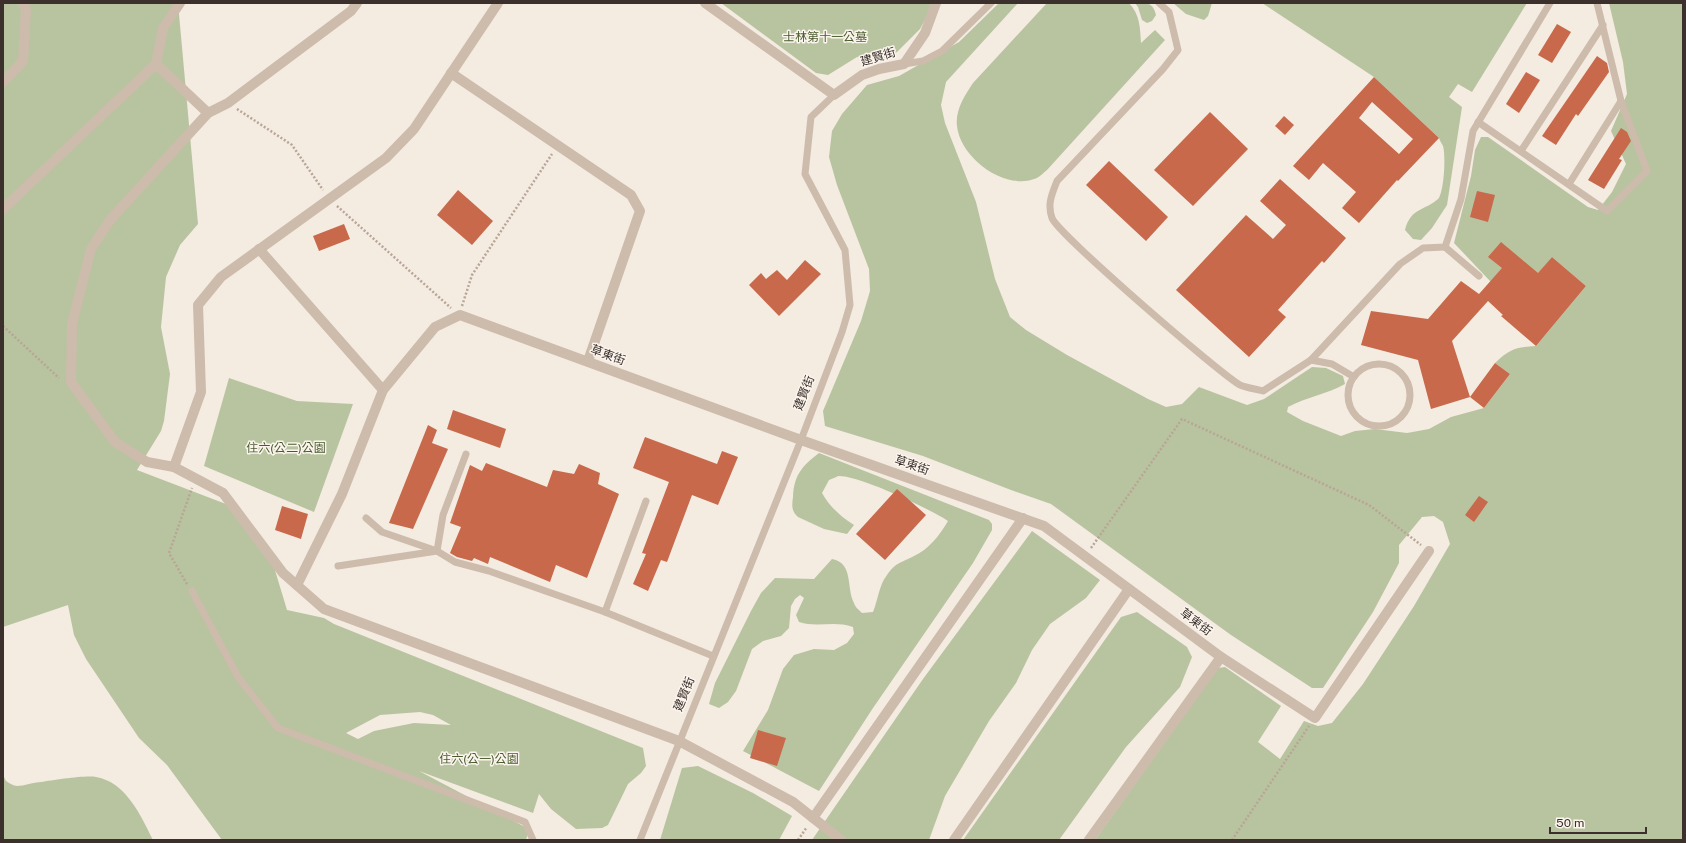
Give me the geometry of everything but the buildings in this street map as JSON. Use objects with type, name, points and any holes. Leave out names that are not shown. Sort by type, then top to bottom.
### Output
[{"type":"street","points":[[3,82],[23,61],[26,10],[23,3]]},
{"type":"street","points":[[3,209],[156,64],[163,28],[180,3]]},
{"type":"street","points":[[357,3],[351,11],[228,103],[208,113],[120,208],[91,249],[72,324],[71,382],[115,442],[147,462],[174,466],[223,493],[283,573],[324,609],[679,741],[793,802],[841,840]]},
{"type":"street","points":[[174,466],[201,392],[198,305],[221,277],[391,153],[414,129],[498,3]]},
{"type":"street","points":[[705,3],[834,95]]},
{"type":"street","name":"建賢街","points":[[834,95],[862,75],[879,69],[904,64],[925,33],[936,3]]},
{"type":"street","points":[[156,64],[208,113]]},
{"type":"street","points":[[452,73],[631,195],[640,211],[588,361]]},
{"type":"street","points":[[259,249],[383,390]]},
{"type":"street","points":[[297,585],[342,494],[383,390],[435,327],[460,315]]},
{"type":"street","name":"草東街","points":[[460,315],[801,440],[1044,526],[1221,657],[1315,718]]},
{"type":"street","points":[[813,818],[1023,518]]},
{"type":"street","points":[[1315,718],[1429,551]]},
{"type":"street","points":[[954,840],[1129,589]]},
{"type":"street","points":[[1089,840],[1221,657]]},
{"type":"lane","points":[[904,64],[923,61],[942,51],[991,3]]},
{"type":"lane","points":[[1159,3],[1169,12],[1178,50],[1163,69],[1057,181],[1049,202],[1052,220],[1088,256],[1215,366],[1241,385],[1263,391],[1311,360],[1400,264],[1422,248],[1445,247],[1479,276]]},
{"type":"lane","points":[[1445,247],[1462,199],[1473,130],[1550,3]]},
{"type":"lane","points":[[1478,122],[1608,211],[1648,171],[1621,101],[1597,3]]},
{"type":"lane","points":[[1521,152],[1603,25]]},
{"type":"lane","name":"建賢街","points":[[640,840],[801,440],[842,332],[850,305],[845,250],[805,174],[811,117],[834,95]]},
{"type":"lane","points":[[1569,184],[1621,101]]},
{"type":"lane","points":[[1311,360],[1332,364],[1354,377]]},
{"type":"lane","points":[[1374,365],[1386,365],[1397,370],[1405,379],[1410,390],[1409,402],[1404,414],[1395,422],[1384,426],[1372,425],[1361,420],[1353,411],[1348,400],[1349,388],[1354,377],[1363,369],[1374,365]]},
{"type":"lane","points":[[437,551],[443,516],[466,454]]},
{"type":"lane","points":[[605,612],[646,501]]},
{"type":"lane","points":[[366,518],[382,532],[437,551],[455,562],[489,570],[605,612],[713,656]]},
{"type":"lane","points":[[338,566],[437,551]]},
{"type":"lane","points":[[192,591],[238,677],[278,728],[525,822],[533,840]]},
{"type":"path","points":[[228,103],[292,145],[329,199],[460,315],[472,275],[559,145]]},
{"type":"path","points":[[3,326],[64,382]]},
{"type":"path","points":[[1085,556],[1182,419],[1369,505],[1429,551]]},
{"type":"path","points":[[192,591],[169,553],[196,478]]},
{"type":"path","points":[[1232,840],[1315,718]]},
{"type":"path","points":[[798,840],[813,818]]},
{"type":"green space","name":"住六(公一)公園","points":[[3,3],[178,3],[198,224],[180,245],[166,277],[161,327],[170,374],[164,421],[161,431],[137,470],[239,509],[274,567],[287,610],[324,618],[334,624],[643,748],[646,766],[641,773],[628,784],[608,825],[602,828],[576,829],[551,809],[539,794],[533,813],[419,771],[529,829],[526,840],[222,840],[167,765],[139,738],[86,659],[74,635],[68,605],[3,627]],"holes":[[[420,712],[433,715],[451,725],[414,723],[374,731],[358,739],[346,733],[380,715]]]},
{"type":"green space","name":"士林第十一公墓","points":[[721,3],[934,3],[920,29],[897,52],[879,60],[857,57],[828,75],[816,73]]},
{"type":"green space","points":[[999,3],[1018,3],[946,82],[941,105],[945,123],[976,202],[995,279],[1010,317],[1026,330],[1067,355],[1148,399],[1166,407],[1182,404],[1199,387],[1247,405],[1264,399],[1312,367],[1326,368],[1343,376],[1345,384],[1288,407],[1287,412],[1303,421],[1341,436],[1355,431],[1375,429],[1407,433],[1429,429],[1451,417],[1484,408],[1510,374],[1495,363],[1513,350],[1523,347],[1536,346],[1586,286],[1552,257],[1514,302],[1490,281],[1454,243],[1471,176],[1475,150],[1481,137],[1488,137],[1588,207],[1598,210],[1612,192],[1626,164],[1611,131],[1627,94],[1623,62],[1609,3],[1683,3],[1683,840],[1095,840],[1218,668],[1225,667],[1281,706],[1258,742],[1280,759],[1304,721],[1318,726],[1332,723],[1363,684],[1414,606],[1450,544],[1443,522],[1434,516],[1422,517],[1399,545],[1399,563],[1373,612],[1323,688],[1312,688],[1231,635],[1051,504],[923,456],[825,426],[823,411],[861,321],[870,291],[869,269],[837,185],[829,157],[832,131],[842,114],[867,85],[899,76],[959,42]]},
{"type":"green space","points":[[1047,3],[1129,3],[1135,12],[1140,26],[1141,43],[1155,30],[1165,40],[1047,170],[1039,177],[1034,179],[1022,181],[1009,180],[985,168],[966,149],[960,138],[957,126],[959,109],[973,83]]},
{"type":"green space","points":[[1135,3],[1146,3],[1151,5],[1156,15],[1152,21],[1147,23],[1142,20],[1138,7]]},
{"type":"green space","points":[[1173,3],[1212,3],[1208,16],[1204,20],[1186,14]]},
{"type":"green space","points":[[1262,3],[1527,3],[1472,92],[1458,84],[1449,97],[1462,107],[1447,205],[1432,228],[1421,240],[1413,239],[1405,230],[1411,217],[1415,213],[1433,203],[1440,195],[1444,174],[1444,151],[1439,138],[1374,77]]},
{"type":"green space","name":"住六(公二)公園","points":[[229,378],[297,401],[353,404],[314,512],[204,466]]},
{"type":"green space","points":[[819,453],[989,520],[992,524],[992,530],[973,563],[873,708],[819,791],[743,751],[768,710],[783,669],[794,655],[814,649],[834,650],[847,643],[854,634],[853,627],[839,624],[806,624],[799,622],[796,615],[804,598],[800,595],[795,599],[791,606],[789,628],[781,636],[763,641],[752,649],[736,691],[728,702],[719,708],[709,704],[715,683],[761,593],[775,578],[814,579],[832,559],[839,561],[844,565],[847,571],[852,597],[856,607],[862,613],[873,612],[882,583],[890,571],[899,563],[929,546],[948,521],[911,501],[877,487],[848,477],[838,476],[829,480],[822,493],[828,503],[836,511],[854,525],[847,534],[824,529],[798,517],[792,508],[795,483],[800,472],[808,462]]},
{"type":"green space","points":[[1032,531],[1100,580],[1086,598],[1050,624],[1032,650],[1016,683],[989,721],[945,796],[929,840],[812,840],[923,679]]},
{"type":"green space","points":[[1137,612],[1187,647],[1192,657],[1180,687],[1126,747],[1059,840],[963,840],[1121,617]]},
{"type":"green space","points":[[698,766],[753,793],[792,816],[779,840],[660,840],[682,768]]},
{"type":"green space","points":[[3,775],[6,781],[17,786],[38,782],[85,777],[96,777],[107,780],[124,793],[131,801],[153,840],[3,840]]}]
